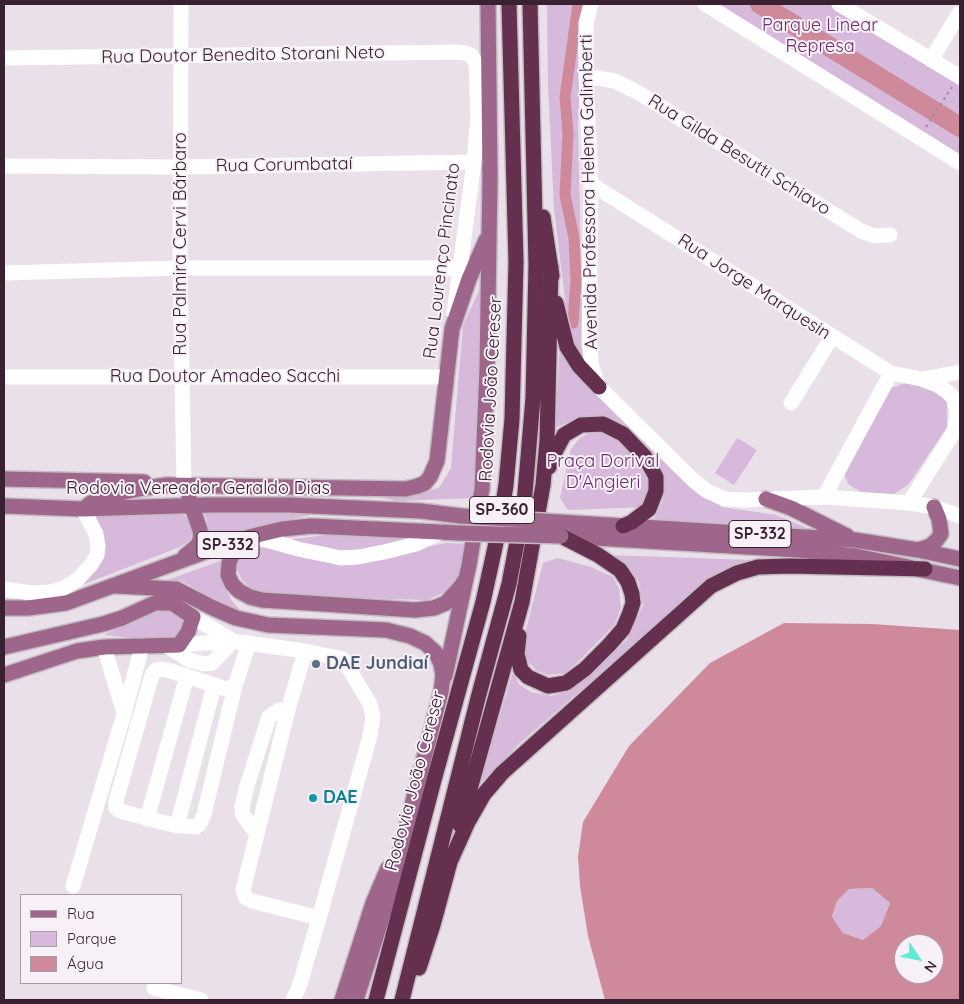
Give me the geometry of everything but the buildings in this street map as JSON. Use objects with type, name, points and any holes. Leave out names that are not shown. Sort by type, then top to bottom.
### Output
[{"type":"highway","name":"Rodovia João Cereser","points":[[376,1000],[483,602],[499,529],[506,485],[512,419],[516,262],[509,4]]},
{"type":"highway","name":"SP-360","points":[[402,1000],[509,584],[524,506],[533,398],[536,265],[530,4]]},
{"type":"highway","points":[[535,172],[557,307],[567,347],[579,366],[599,387]]},
{"type":"highway","points":[[551,267],[547,431],[543,485],[522,602],[517,654],[521,670],[528,677],[548,686],[566,683],[585,669],[623,629],[633,603],[628,582],[620,570],[560,529]]},
{"type":"highway","points":[[543,485],[556,450],[564,435],[581,424],[603,424],[623,434],[646,457],[656,477],[656,491],[649,509],[632,522],[623,526]]},
{"type":"highway","points":[[450,862],[468,822],[484,794],[502,773],[711,586],[737,573],[758,567],[925,569]]},
{"type":"highway","points":[[408,1000],[433,925],[522,602]]},
{"type":"main road","points":[[356,1000],[386,902],[441,692],[470,565],[482,489],[487,369],[489,232],[488,4]]},
{"type":"main road","points":[[452,329],[469,279],[489,232]]},
{"type":"main road","name":"Rua Lourenço Pincinato","points":[[302,487],[406,489],[424,483],[430,477],[438,462],[452,329]]},
{"type":"main road","points":[[4,479],[141,482],[167,485]]},
{"type":"main road","points":[[175,563],[197,546],[201,538],[184,485]]},
{"type":"main road","points":[[83,510],[91,503],[108,496],[138,488],[184,485],[302,487],[421,511]]},
{"type":"main road","points":[[766,499],[791,508],[855,540]]},
{"type":"main road","name":"Rodovia Vereador Geraldo Dias","points":[[4,506],[83,510],[191,505],[289,505],[421,511],[560,529],[856,556],[925,569],[960,578]]},
{"type":"main road","points":[[918,550],[930,546],[941,534],[939,519],[934,507]]},
{"type":"main road","name":"Rodovia Vereador Geraldo Dias","points":[[4,608],[50,606],[84,598],[175,563],[248,538],[282,529],[312,526],[460,533],[623,526],[855,540],[960,559]]},
{"type":"main road","points":[[248,538],[231,558],[228,574],[232,584],[239,591],[250,597],[262,600],[415,610],[434,608],[446,603],[462,585],[470,565]]},
{"type":"main road","points":[[115,586],[176,589],[236,618],[268,625],[386,630],[410,636],[425,643],[436,653],[442,664],[441,692]]},
{"type":"main road","points":[[4,647],[102,624],[122,618],[155,603],[172,603],[193,617],[188,632],[173,646],[104,647],[77,651],[4,675]]},
{"type":"main road","points":[[342,1000],[372,903],[407,823]]},
{"type":"street","name":"Rua Palmira Cervi Bárbaro","points":[[181,4],[180,268],[184,485]]},
{"type":"street","name":"Avenida Professora Helena Galimberti","points":[[591,4],[586,24],[586,76],[591,184],[589,343],[592,367],[599,387],[633,423],[679,466],[708,491],[725,498],[747,500],[824,497],[909,503],[934,507],[960,516]]},
{"type":"street","points":[[705,4],[960,163]]},
{"type":"street","points":[[839,4],[960,78]]},
{"type":"street","points":[[932,60],[960,12]]},
{"type":"street","name":"Rua Doutor Benedito Storani Neto","points":[[4,58],[457,52],[472,56],[476,64]]},
{"type":"street","name":"Rua Lourenço Pincinato","points":[[452,329],[478,118],[476,64]]},
{"type":"street","name":"Rua Gilda Besutti Schiavo","points":[[586,76],[615,81],[639,93],[861,231],[875,236],[890,235]]},
{"type":"street","name":"Rua Corumbataí","points":[[4,166],[181,167],[474,162]]},
{"type":"street","name":"Rua Jorge Marquesin","points":[[591,184],[891,373],[921,379],[937,385],[948,392],[954,399],[958,425]]},
{"type":"street","points":[[4,272],[180,268],[459,268]]},
{"type":"street","points":[[791,403],[832,337]]},
{"type":"street","name":"Rua Jorge Marquesin","points":[[921,379],[960,372]]},
{"type":"street","points":[[824,497],[891,373]]},
{"type":"street","name":"Rua Doutor Amadeo Sacchi","points":[[4,377],[447,377]]},
{"type":"street","points":[[909,503],[958,425]]},
{"type":"street","points":[[4,589],[31,593],[50,592],[64,588],[77,580],[91,565],[98,546],[96,534],[83,510]]},
{"type":"street","points":[[248,538],[341,558],[384,552],[416,544],[441,532]]},
{"type":"street","points":[[64,588],[84,598]]},
{"type":"street","points":[[4,616],[28,608]]},
{"type":"street","points":[[193,617],[233,641]]},
{"type":"street","points":[[173,646],[189,660],[204,664],[212,663],[233,641]]},
{"type":"street","points":[[173,646],[233,641],[305,651],[343,659],[370,704],[373,718],[370,736],[300,984],[293,1000]]},
{"type":"street","points":[[236,686],[229,689],[214,686],[162,669],[156,670],[152,675],[116,801],[116,808],[120,811],[176,826],[196,827],[200,824],[249,643]]},
{"type":"street","points":[[74,886],[142,646]]},
{"type":"street","points":[[104,647],[124,714]]},
{"type":"street","points":[[305,651],[256,833],[243,890],[246,898],[252,901],[319,918]]},
{"type":"street","points":[[147,819],[187,676]]},
{"type":"street","points":[[176,826],[214,686]]},
{"type":"street","points":[[256,833],[243,815],[242,807],[246,786],[269,717],[279,710],[288,710]]},
{"type":"street","points":[[154,988],[201,1000]]},
{"type":"path","points":[[927,125],[946,96]]},
{"type":"green space","points":[[547,4],[581,4],[577,35],[580,74],[578,126],[582,340],[584,359],[570,340],[554,209],[548,84]]},
{"type":"green space","name":"Parque Linear Represa","points":[[703,4],[830,4],[960,86],[960,160]]},
{"type":"green space","points":[[488,272],[486,341],[474,498],[396,501],[358,492],[412,495],[439,488],[451,468],[463,325]]},
{"type":"green space","points":[[560,344],[695,490],[722,507],[776,515],[805,527],[806,531],[653,521],[663,500],[663,478],[655,459],[634,436],[613,420],[581,416],[555,428]]},
{"type":"green space","points":[[908,382],[931,387],[947,402],[947,427],[909,484],[894,494],[861,492],[848,484],[843,469],[891,388]]},
{"type":"green space","name":"Praça Dorival D'Angieri","points":[[601,430],[614,434],[653,472],[645,507],[568,510],[560,498],[571,449],[579,439],[589,433]]},
{"type":"green space","points":[[737,438],[757,450],[734,485],[715,473]]},
{"type":"green space","points":[[203,510],[316,514],[257,526],[203,545],[208,532],[207,520]]},
{"type":"green space","points":[[179,513],[190,519],[193,531],[190,540],[180,547],[74,588],[97,565],[90,516]]},
{"type":"green space","points":[[328,535],[414,539],[343,553],[283,540]]},
{"type":"green space","points":[[446,543],[473,544],[467,570],[451,589],[427,600],[273,596],[251,588],[242,580],[237,569],[241,555],[252,546],[285,551],[408,551]]},
{"type":"green space","points":[[608,555],[751,560],[729,567],[707,580],[519,744],[479,785],[513,672],[519,684],[531,692],[551,696],[568,691],[627,640],[643,606],[639,582],[626,565]]},
{"type":"green space","points":[[557,558],[591,567],[613,577],[619,588],[621,608],[614,625],[580,660],[565,673],[548,675],[536,670],[528,662],[522,645],[543,563]]},
{"type":"green space","points":[[220,561],[222,582],[232,601],[248,619],[228,610],[182,581],[159,583]]},
{"type":"green space","points":[[166,605],[182,617],[183,627],[176,637],[163,641],[104,635],[153,608]]},
{"type":"green space","points":[[872,888],[890,903],[881,926],[863,940],[843,933],[832,918],[837,901],[849,889]]},
{"type":"water","points":[[784,623],[872,624],[960,630],[960,1000],[605,1000],[588,936],[580,886],[578,857],[583,822],[629,746],[710,663]],"holes":[[[872,888],[890,903],[881,926],[863,940],[843,933],[832,917],[837,901],[849,889]]]},
{"type":"waterway","points":[[573,323],[576,280],[574,238],[565,195],[568,133],[565,97],[578,4]]},
{"type":"waterway","points":[[760,4],[960,127]]},
{"type":"place","name":"DAE Jundiaí","points":[[316,664]]},
{"type":"place","name":"DAE","points":[[313,798]]}]
